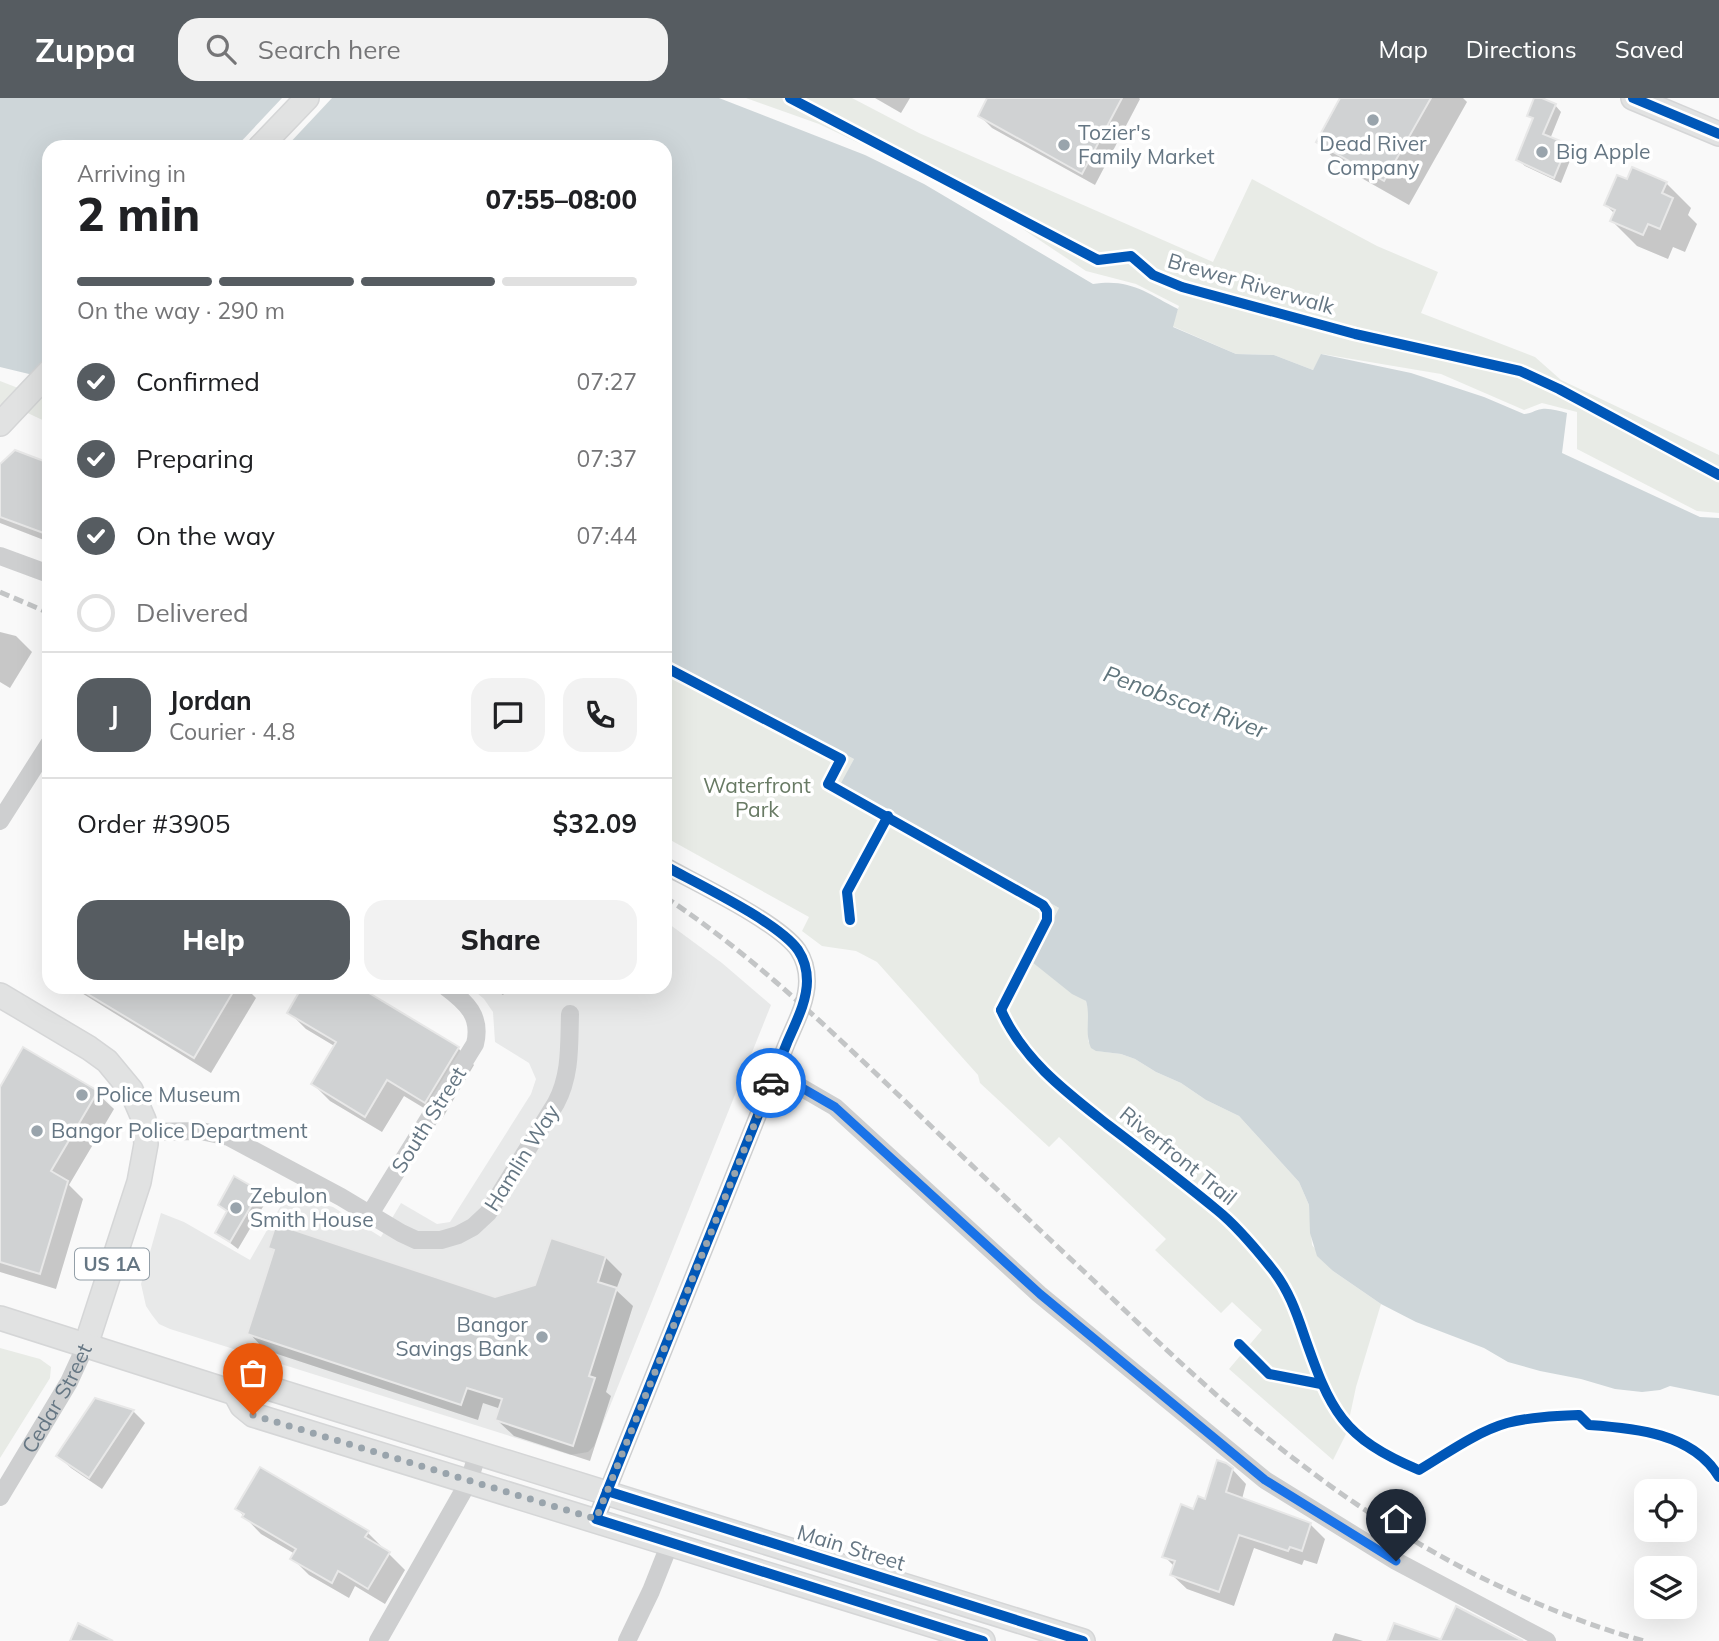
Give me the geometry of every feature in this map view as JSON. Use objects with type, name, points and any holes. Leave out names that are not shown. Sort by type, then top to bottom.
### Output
[{"type":"main road","points":[[267,140],[306,98]]},
{"type":"main road","points":[[1633,98],[1719,134]]},
{"type":"main road","points":[[0,424],[42,379]]},
{"type":"main road","name":"US 1A","points":[[0,995],[89,1048],[114,1068],[137,1100],[146,1132]]},
{"type":"main road","name":"Cedar Street","points":[[86,1345],[139,1182],[145,1156],[146,1132]]},
{"type":"main road","name":"Main Street","points":[[0,1318],[235,1393],[248,1387],[262,1386],[1083,1641]]},
{"type":"main road","name":"Main Street","points":[[235,1393],[242,1406],[253,1415],[983,1641]]},
{"type":"street","points":[[0,556],[42,571]]},
{"type":"street","points":[[0,821],[42,757]]},
{"type":"street","points":[[596,1519],[805,996],[807,981],[804,963],[792,943],[777,930],[672,870]]},
{"type":"street","name":"South Street","points":[[370,1214],[477,1038],[476,1023],[470,1007],[454,994]]},
{"type":"street","name":"Hamlin Way","points":[[146,1132],[201,1132],[229,1137],[401,1233],[424,1241],[450,1238],[481,1221],[560,1096],[568,1064],[570,1014]]},
{"type":"street","points":[[773,1077],[797,1085],[835,1107],[1040,1294],[1265,1480],[1396,1561],[1547,1641]]},
{"type":"street","name":"Cedar Street","points":[[0,1497],[69,1382],[86,1345]]},
{"type":"street","points":[[377,1641],[469,1481],[478,1452]]},
{"type":"street","points":[[627,1641],[647,1601],[670,1543]]},
{"type":"shaded area","points":[[672,926],[722,963],[771,1005],[594,1446],[588,1452],[570,1455],[170,1329],[159,1324],[146,1306],[141,1284],[161,1213],[184,1222],[250,1260],[287,1195],[333,1207],[381,1237],[401,1203],[437,1224],[450,1222],[531,1094],[536,1079],[529,1063],[495,1042],[493,1012],[478,994],[672,994]]},
{"type":"green space","points":[[746,98],[852,98],[919,133],[1213,262],[1252,179],[1377,246],[1438,272],[1421,313],[1535,357],[1561,380],[1719,455],[1719,513],[1697,511],[1577,449],[1577,412],[1542,403],[1524,410],[1441,374],[1322,354],[1313,370],[1274,355],[1236,354],[1172,326],[1179,306],[1136,284],[1086,271],[979,200],[819,124]]},
{"type":"green space","points":[[0,381],[42,397],[42,420],[4,402],[0,405]]},
{"type":"green space","name":"Waterfront Park","points":[[672,666],[854,759],[841,785],[1059,908],[1055,980],[1086,1001],[1088,1041],[1097,1051],[1135,1059],[1239,1116],[1299,1182],[1309,1205],[1312,1245],[1333,1271],[1381,1304],[1356,1387],[1346,1434],[1333,1460],[1229,1369],[1262,1330],[1232,1302],[1221,1313],[1155,1250],[1166,1239],[1059,1137],[1049,1147],[980,1083],[978,1075],[877,962],[856,951],[822,946],[802,931],[809,917],[672,841]]},
{"type":"green space","points":[[0,1348],[40,1359],[51,1367],[50,1378],[0,1458]]},
{"type":"water","name":"Penobscot River","points":[[0,98],[719,98],[865,155],[924,184],[1093,284],[1118,283],[1147,292],[1178,309],[1173,327],[1236,354],[1274,355],[1313,370],[1321,354],[1411,373],[1484,397],[1524,414],[1545,409],[1567,413],[1562,453],[1700,517],[1719,518],[1719,1396],[1670,1386],[1642,1392],[1615,1389],[1508,1362],[1484,1348],[1416,1322],[1381,1304],[1333,1271],[1317,1256],[1310,1233],[1309,1205],[1299,1182],[1239,1116],[1135,1059],[1091,1048],[1086,1001],[1072,994],[1032,962],[1059,908],[840,785],[854,759],[672,666],[672,140],[42,140],[42,379],[0,367]]},
{"type":"pier","points":[[282,98],[332,98],[293,140],[243,140]]},
{"type":"building","name":"Tozier's Family Market","points":[[987,98],[1122,98],[1082,174],[978,116]]},
{"type":"building","name":"Dead River Company","points":[[1340,98],[1431,98],[1384,181],[1316,142]]},
{"type":"building","name":"Big Apple","points":[[1534,98],[1542,98],[1556,104],[1543,134],[1568,144],[1554,178],[1516,160],[1533,118],[1527,116]]},
{"type":"building","points":[[1632,167],[1667,182],[1662,193],[1673,198],[1660,229],[1648,224],[1643,235],[1610,221],[1615,210],[1604,205],[1617,175],[1627,179]]},
{"type":"building","points":[[15,450],[42,460],[42,532],[0,517],[0,464]]},
{"type":"building","points":[[88,994],[232,994],[194,1058]]},
{"type":"building","points":[[298,994],[371,994],[459,1047],[425,1103],[387,1080],[365,1117],[311,1084],[336,1042],[287,1013]]},
{"type":"building","name":"Bangor Police Department","points":[[23,1047],[98,1091],[51,1171],[68,1181],[40,1274],[0,1262],[0,1087]]},
{"type":"building","name":"Zebulon Smith House","points":[[234,1176],[260,1191],[230,1242],[215,1233],[227,1211],[218,1205]]},
{"type":"building","points":[[276,1224],[495,1297],[535,1285],[551,1238],[606,1256],[598,1282],[617,1288],[589,1376],[595,1378],[573,1446],[495,1420],[502,1399],[467,1388],[461,1405],[247,1334],[274,1250],[268,1248]]},
{"type":"building","points":[[95,1398],[134,1410],[89,1478],[56,1456]]},
{"type":"building","points":[[1217,1460],[1233,1468],[1226,1492],[1311,1523],[1302,1551],[1290,1547],[1288,1551],[1239,1535],[1219,1592],[1170,1575],[1175,1561],[1162,1557],[1181,1504],[1193,1509],[1198,1496],[1205,1499]]},
{"type":"building","points":[[260,1467],[369,1531],[365,1537],[390,1552],[368,1589],[338,1571],[332,1583],[290,1559],[296,1549],[242,1517],[244,1514],[235,1509]]},
{"type":"building","points":[[1456,1606],[1523,1641],[1440,1641]]},
{"type":"building","points":[[78,1623],[113,1641],[70,1641]]},
{"type":"building","points":[[1394,1623],[1440,1639],[1387,1641]]},
{"type":"railway","points":[[0,592],[42,610]]},
{"type":"railway","points":[[672,902],[730,944],[820,1021],[1167,1350],[1217,1396],[1297,1461],[1377,1518],[1462,1568],[1551,1609],[1644,1641]]},
{"type":"cycle path","name":"Brewer Riverwalk","points":[[790,98],[1098,260],[1131,256],[1153,275],[1182,287],[1355,334],[1520,371],[1559,389],[1719,475]]},
{"type":"cycle path","points":[[1633,98],[1719,134]]},
{"type":"cycle path","points":[[672,671],[841,759],[828,784],[1043,905],[1047,911],[1047,920],[1001,1010]]},
{"type":"cycle path","points":[[850,920],[847,892],[888,816]]},
{"type":"cycle path","points":[[672,870],[736,904],[788,939],[803,961],[807,981],[800,1013],[596,1519],[983,1641]]},
{"type":"cycle path","name":"Riverfront Trail","points":[[1001,1010],[1021,1044],[1047,1074],[1092,1113],[1217,1210],[1253,1246],[1287,1292],[1322,1383],[1342,1419],[1372,1446],[1419,1470],[1495,1427],[1525,1419],[1579,1415],[1589,1425],[1643,1431],[1678,1442],[1708,1462],[1719,1477]]},
{"type":"cycle path","points":[[1239,1344],[1269,1374],[1321,1384]]},
{"type":"cycle path","points":[[607,1491],[1083,1641]]},
{"type":"way so far","points":[[253,1415],[596,1519],[771,1083]]},
{"type":"place","name":"Dead River Company","points":[[1373,120]]},
{"type":"place","name":"Tozier's Family Market","points":[[1064,145]]},
{"type":"place","name":"Big Apple","points":[[1542,152]]},
{"type":"place","name":"Police Museum","points":[[82,1095]]},
{"type":"place","name":"Bangor Police Department","points":[[37,1131]]},
{"type":"place","name":"Zebulon Smith House","points":[[236,1208]]},
{"type":"place","name":"Bangor Savings Bank","points":[[542,1337]]},
{"type":"route","points":[[771,1083],[773,1077],[797,1085],[835,1107],[1040,1294],[1265,1480],[1396,1561]]}]
